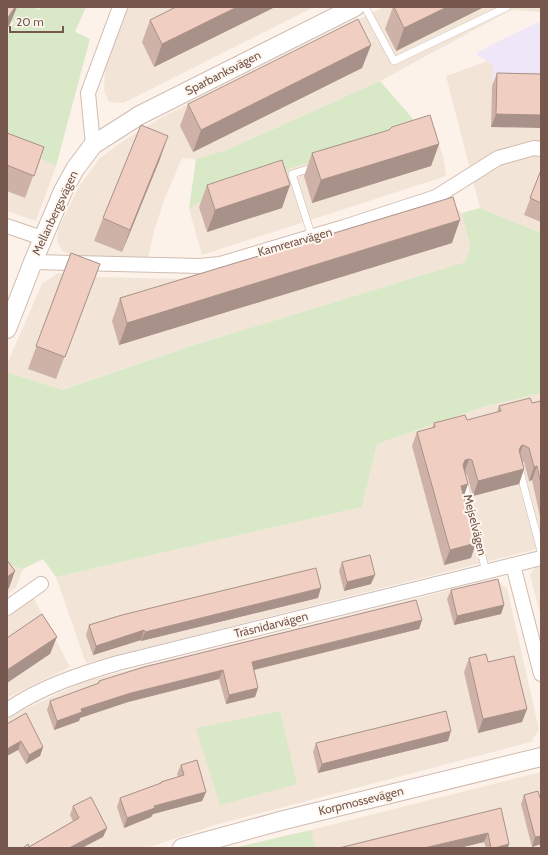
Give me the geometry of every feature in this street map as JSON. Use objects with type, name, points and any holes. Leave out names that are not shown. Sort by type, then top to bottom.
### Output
[{"type":"street","points":[[93,145],[88,94],[120,7]]},
{"type":"street","name":"Sparbanksvägen","points":[[93,145],[140,115],[349,8]]},
{"type":"street","name":"Mellanbergsvägen","points":[[7,329],[32,262],[63,190],[75,169],[93,145]]},
{"type":"street","name":"Kamrerarvägen","points":[[32,262],[200,266],[220,264],[312,237],[436,197],[498,158],[534,148],[541,149]]},
{"type":"street","points":[[7,226],[42,238]]},
{"type":"street","name":"Träsnidarvägen","points":[[7,710],[18,703],[79,674],[541,558]]},
{"type":"street","points":[[513,565],[541,674]]},
{"type":"street","points":[[7,608],[41,584]]},
{"type":"street","name":"Korpmossevägen","points":[[182,848],[284,820],[541,757]]},
{"type":"lane","points":[[365,7],[394,61],[507,7]]},
{"type":"lane","points":[[312,237],[292,174],[321,166]]},
{"type":"lane","points":[[519,464],[541,551]]},
{"type":"lane","name":"Mejselvägen","points":[[463,478],[486,572]]},
{"type":"shaded area","points":[[122,7],[314,7],[123,103],[109,102],[104,91],[106,44]]},
{"type":"shaded area","points":[[384,7],[541,7],[541,12],[511,10],[380,81],[229,149],[196,159],[182,158],[165,198],[154,231],[148,259],[71,256],[62,251],[57,241],[58,230],[79,186],[100,158],[123,141],[162,117]]},
{"type":"shaded area","points":[[541,21],[541,128],[492,86],[493,65],[476,54],[493,44]]},
{"type":"shaded area","points":[[541,42],[541,233],[480,208],[446,76]]},
{"type":"shaded area","points":[[434,133],[443,155],[446,176],[202,255],[189,209],[213,194],[392,135]]},
{"type":"shaded area","points":[[7,143],[56,166],[36,221],[7,211]]},
{"type":"shaded area","points":[[449,202],[462,213],[470,246],[465,262],[191,346],[61,390],[7,372],[7,364],[42,284],[58,273],[93,277],[185,279]]},
{"type":"shaded area","points":[[541,393],[541,548],[86,663],[56,577],[362,507],[377,444],[483,407]]},
{"type":"shaded area","points":[[7,564],[23,569],[16,587],[7,595]]},
{"type":"shaded area","points":[[541,565],[541,617],[530,575],[536,566]]},
{"type":"shaded area","points":[[494,579],[507,588],[539,730],[531,742],[215,825],[147,848],[7,848],[7,720],[23,710],[85,681]]},
{"type":"shaded area","points":[[30,591],[70,667],[7,698],[7,608]]},
{"type":"shaded area","points":[[541,772],[541,848],[233,848],[311,830]]},
{"type":"green space","points":[[7,7],[34,7],[39,10],[40,7],[86,7],[75,32],[90,39],[56,166],[7,143],[7,36],[14,23],[7,17]]},
{"type":"green space","points":[[380,81],[421,128],[392,135],[213,194],[189,209],[196,159],[229,149]]},
{"type":"green space","points":[[480,208],[541,233],[541,393],[483,407],[377,444],[362,507],[56,577],[43,559],[23,569],[7,564],[7,372],[62,390],[191,346],[465,262],[470,246],[462,213]]},
{"type":"green space","points":[[280,711],[297,784],[220,805],[196,728]]},
{"type":"green space","points":[[311,830],[315,848],[233,848]]},
{"type":"building","points":[[7,7],[15,7],[7,19]]},
{"type":"building","points":[[176,7],[237,7],[162,44],[150,20]]},
{"type":"building","points":[[394,7],[447,7],[404,28]]},
{"type":"building","points":[[358,19],[371,45],[201,130],[188,104]]},
{"type":"building","points":[[497,73],[541,74],[541,115],[496,114]]},
{"type":"building","points":[[430,115],[439,144],[321,180],[312,153],[389,130],[392,127]]},
{"type":"building","points":[[141,125],[168,136],[130,230],[103,218]]},
{"type":"building","points":[[7,133],[44,147],[34,176],[7,165]]},
{"type":"building","points":[[282,160],[290,185],[215,210],[207,185]]},
{"type":"building","points":[[541,170],[541,203],[530,198]]},
{"type":"building","points":[[453,197],[460,220],[127,323],[120,298]]},
{"type":"building","points":[[71,253],[100,264],[65,357],[36,346]]},
{"type":"building","points":[[530,398],[532,403],[541,401],[541,484],[537,466],[534,467],[529,448],[523,445],[519,450],[524,469],[478,481],[472,460],[465,460],[463,465],[468,484],[461,486],[476,543],[450,550],[417,432],[435,427],[434,423],[465,415],[467,420],[501,411],[499,406]]},
{"type":"building","points":[[370,555],[375,575],[347,582],[342,562]]},
{"type":"building","points":[[7,560],[15,571],[7,577]]},
{"type":"building","points":[[316,568],[321,588],[145,632],[144,630],[96,646],[89,625],[122,615]]},
{"type":"building","points":[[498,579],[504,605],[457,616],[451,590]]},
{"type":"building","points":[[416,600],[422,620],[252,662],[258,688],[229,695],[223,670],[131,693],[81,709],[82,712],[57,721],[50,701],[99,683],[99,681],[144,667]]},
{"type":"building","points":[[42,614],[57,637],[7,670],[7,638]]},
{"type":"building","points":[[486,654],[488,662],[514,656],[527,709],[483,719],[469,658]]},
{"type":"building","points":[[446,711],[451,731],[322,764],[316,743]]},
{"type":"building","points":[[26,713],[43,747],[29,755],[21,741],[7,749],[7,724]]},
{"type":"building","points":[[197,760],[206,792],[154,806],[155,808],[127,818],[120,798],[184,775],[181,765]]},
{"type":"building","points":[[538,791],[540,798],[541,797],[541,836],[535,837],[524,795]]},
{"type":"building","points":[[91,797],[107,828],[69,848],[23,848],[28,844],[29,847],[79,818],[73,806]]},
{"type":"building","points":[[501,808],[509,844],[494,848],[491,848],[488,833],[424,848],[339,848]]}]
